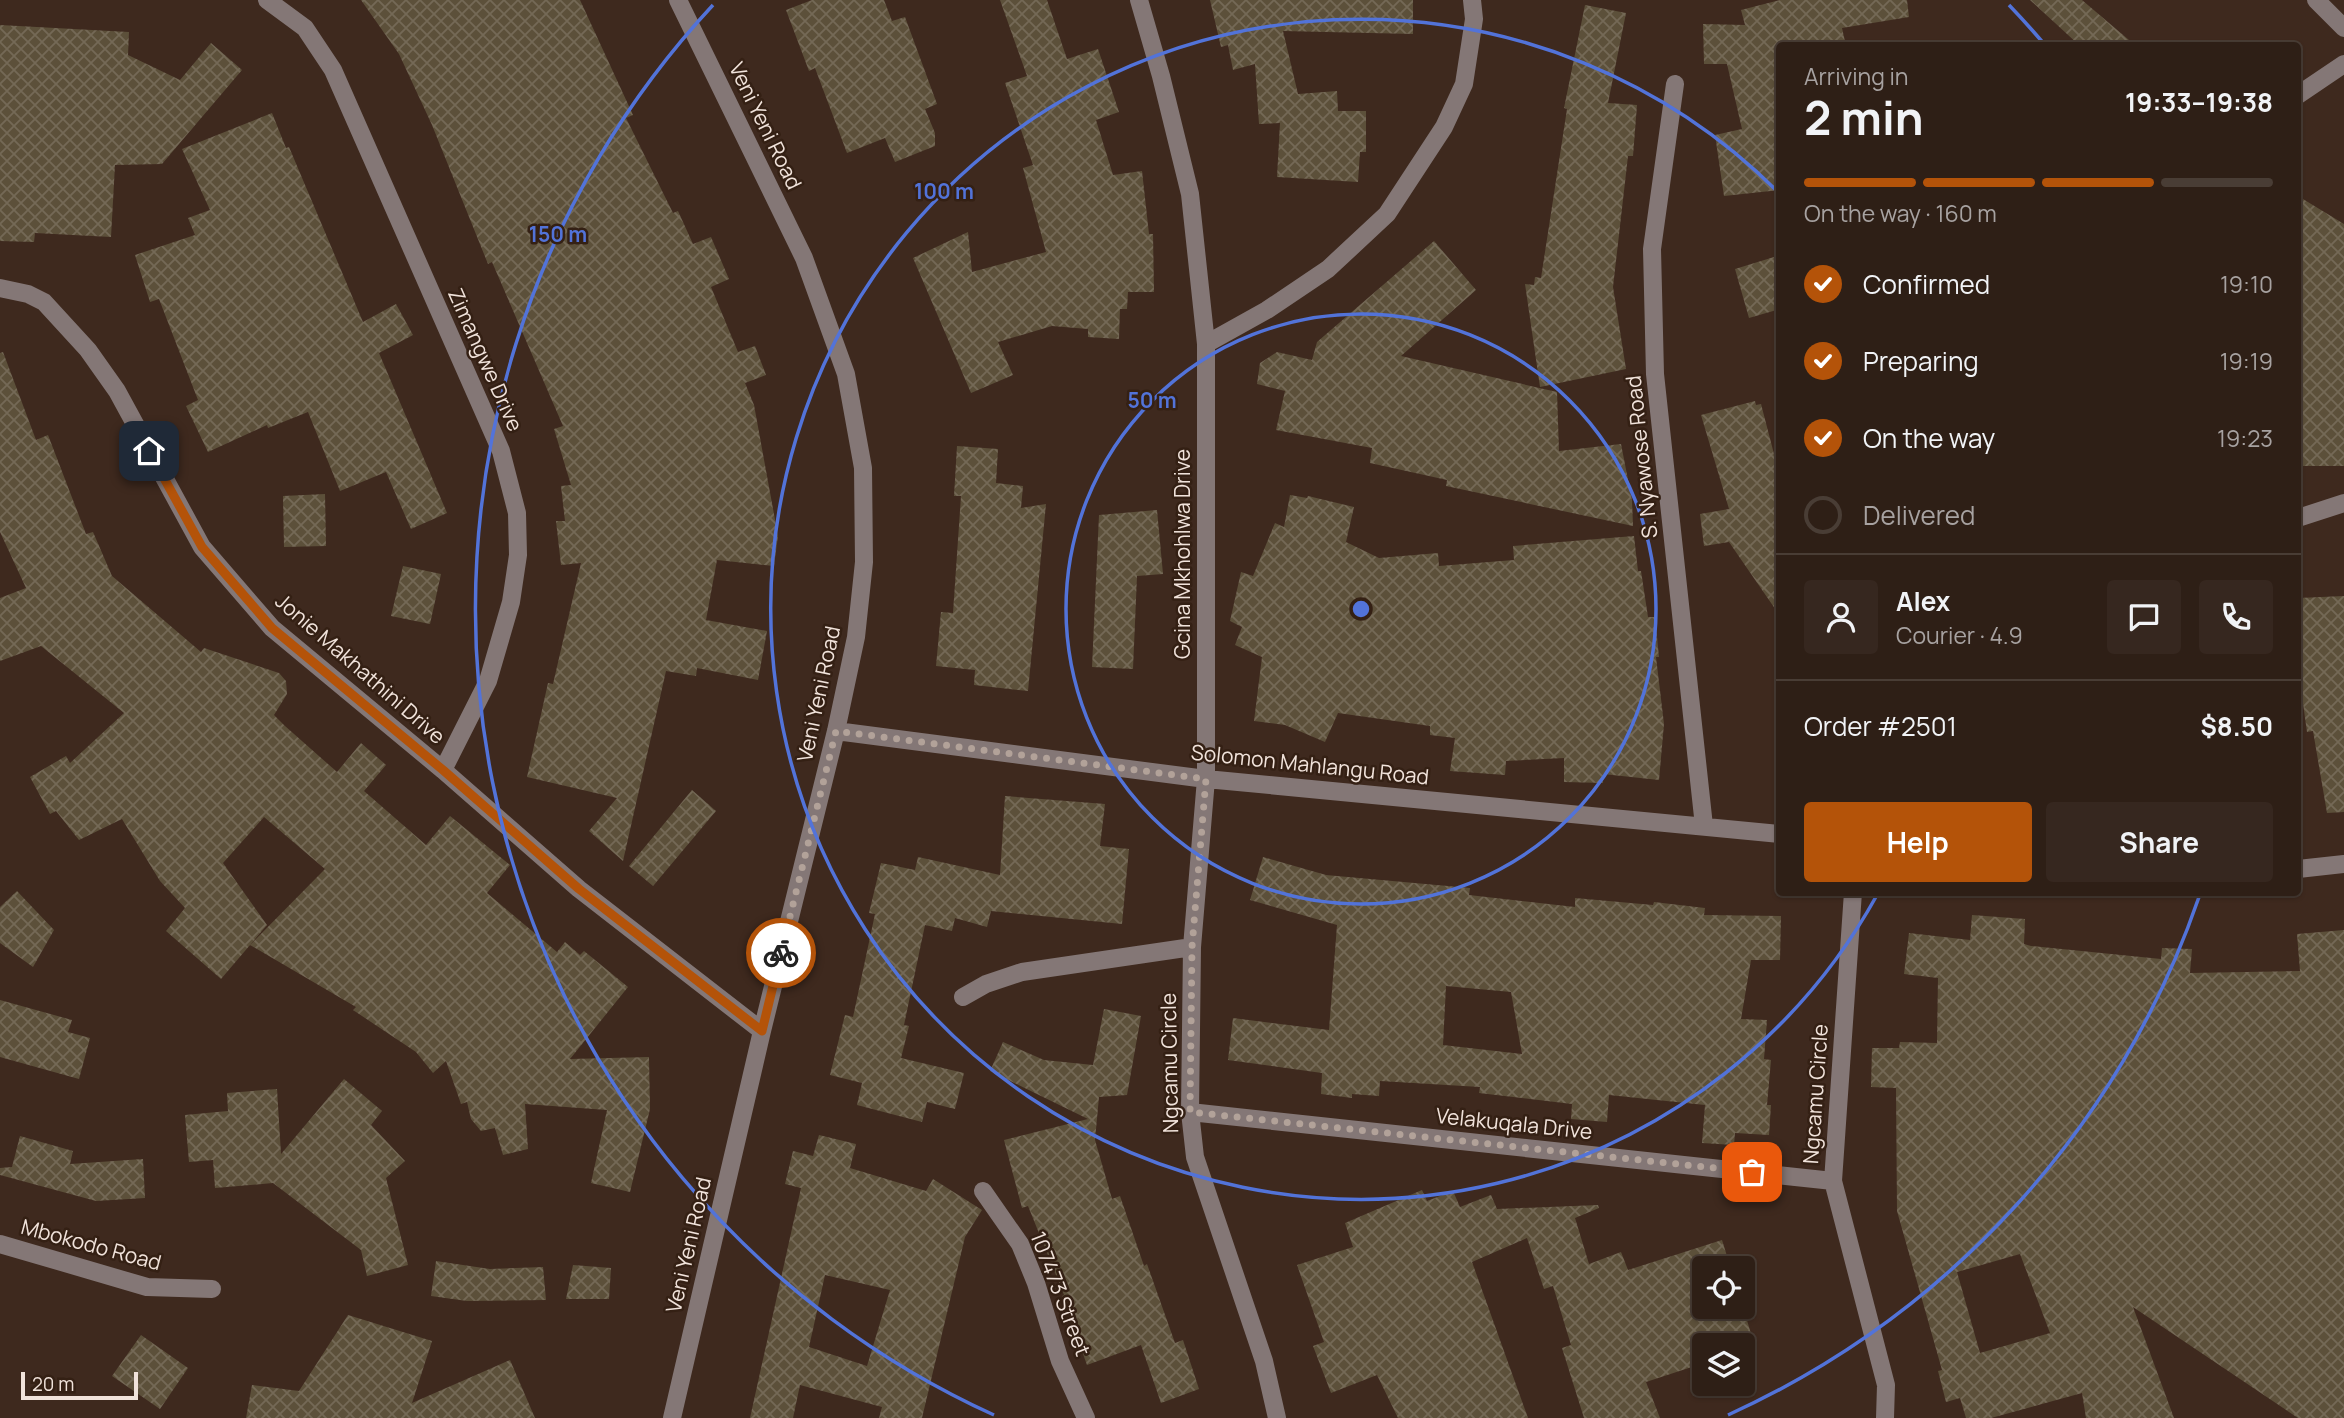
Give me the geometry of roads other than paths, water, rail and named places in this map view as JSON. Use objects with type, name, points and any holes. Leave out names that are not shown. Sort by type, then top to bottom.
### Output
[{"type":"street","name":"Zimangwe Drive","points":[[267,0],[305,28],[332,70],[501,451],[517,513],[517,555],[512,602],[488,681],[443,770]]},
{"type":"street","name":"Veni Yeni Road","points":[[672,1418],[762,1031],[836,731],[856,637],[864,562],[863,468],[846,374],[804,258],[678,0]]},
{"type":"street","name":"Gcina Mkhohlwa Drive","points":[[1139,0],[1190,194],[1206,344],[1206,779]]},
{"type":"street","points":[[1206,344],[1267,310],[1328,269],[1387,214],[1444,127],[1464,84],[1474,19],[1472,0]]},
{"type":"street","points":[[2316,0],[2344,28]]},
{"type":"street","points":[[2301,93],[2344,64]]},
{"type":"street","name":"S. Nyawose Road","points":[[1675,85],[1652,249],[1656,374],[1704,826]]},
{"type":"street","name":"Jonie Makhathini Drive","points":[[0,288],[29,294],[44,302],[88,350],[117,391],[202,547],[272,628],[443,770],[579,889],[762,1031]]},
{"type":"street","points":[[2301,517],[2344,503]]},
{"type":"street","name":"Solomon Mahlangu Road","points":[[836,731],[1206,779],[1776,834]]},
{"type":"street","name":"Ngcamu Circle","points":[[1206,779],[1192,947],[1190,1112],[1195,1157],[1264,1361],[1277,1418]]},
{"type":"street","points":[[2301,869],[2344,864]]},
{"type":"street","name":"Ngcamu Circle","points":[[1853,896],[1833,1181],[1886,1385],[1885,1418]]},
{"type":"street","points":[[963,997],[986,984],[1022,972],[1192,947]]},
{"type":"street","name":"Velakuqala Drive","points":[[1190,1112],[1833,1181]]},
{"type":"street","name":"107473 Street","points":[[983,1191],[1020,1244],[1036,1283],[1060,1361],[1086,1418]]},
{"type":"street","name":"Mbokodo Road","points":[[0,1244],[147,1287],[212,1289]]}]
